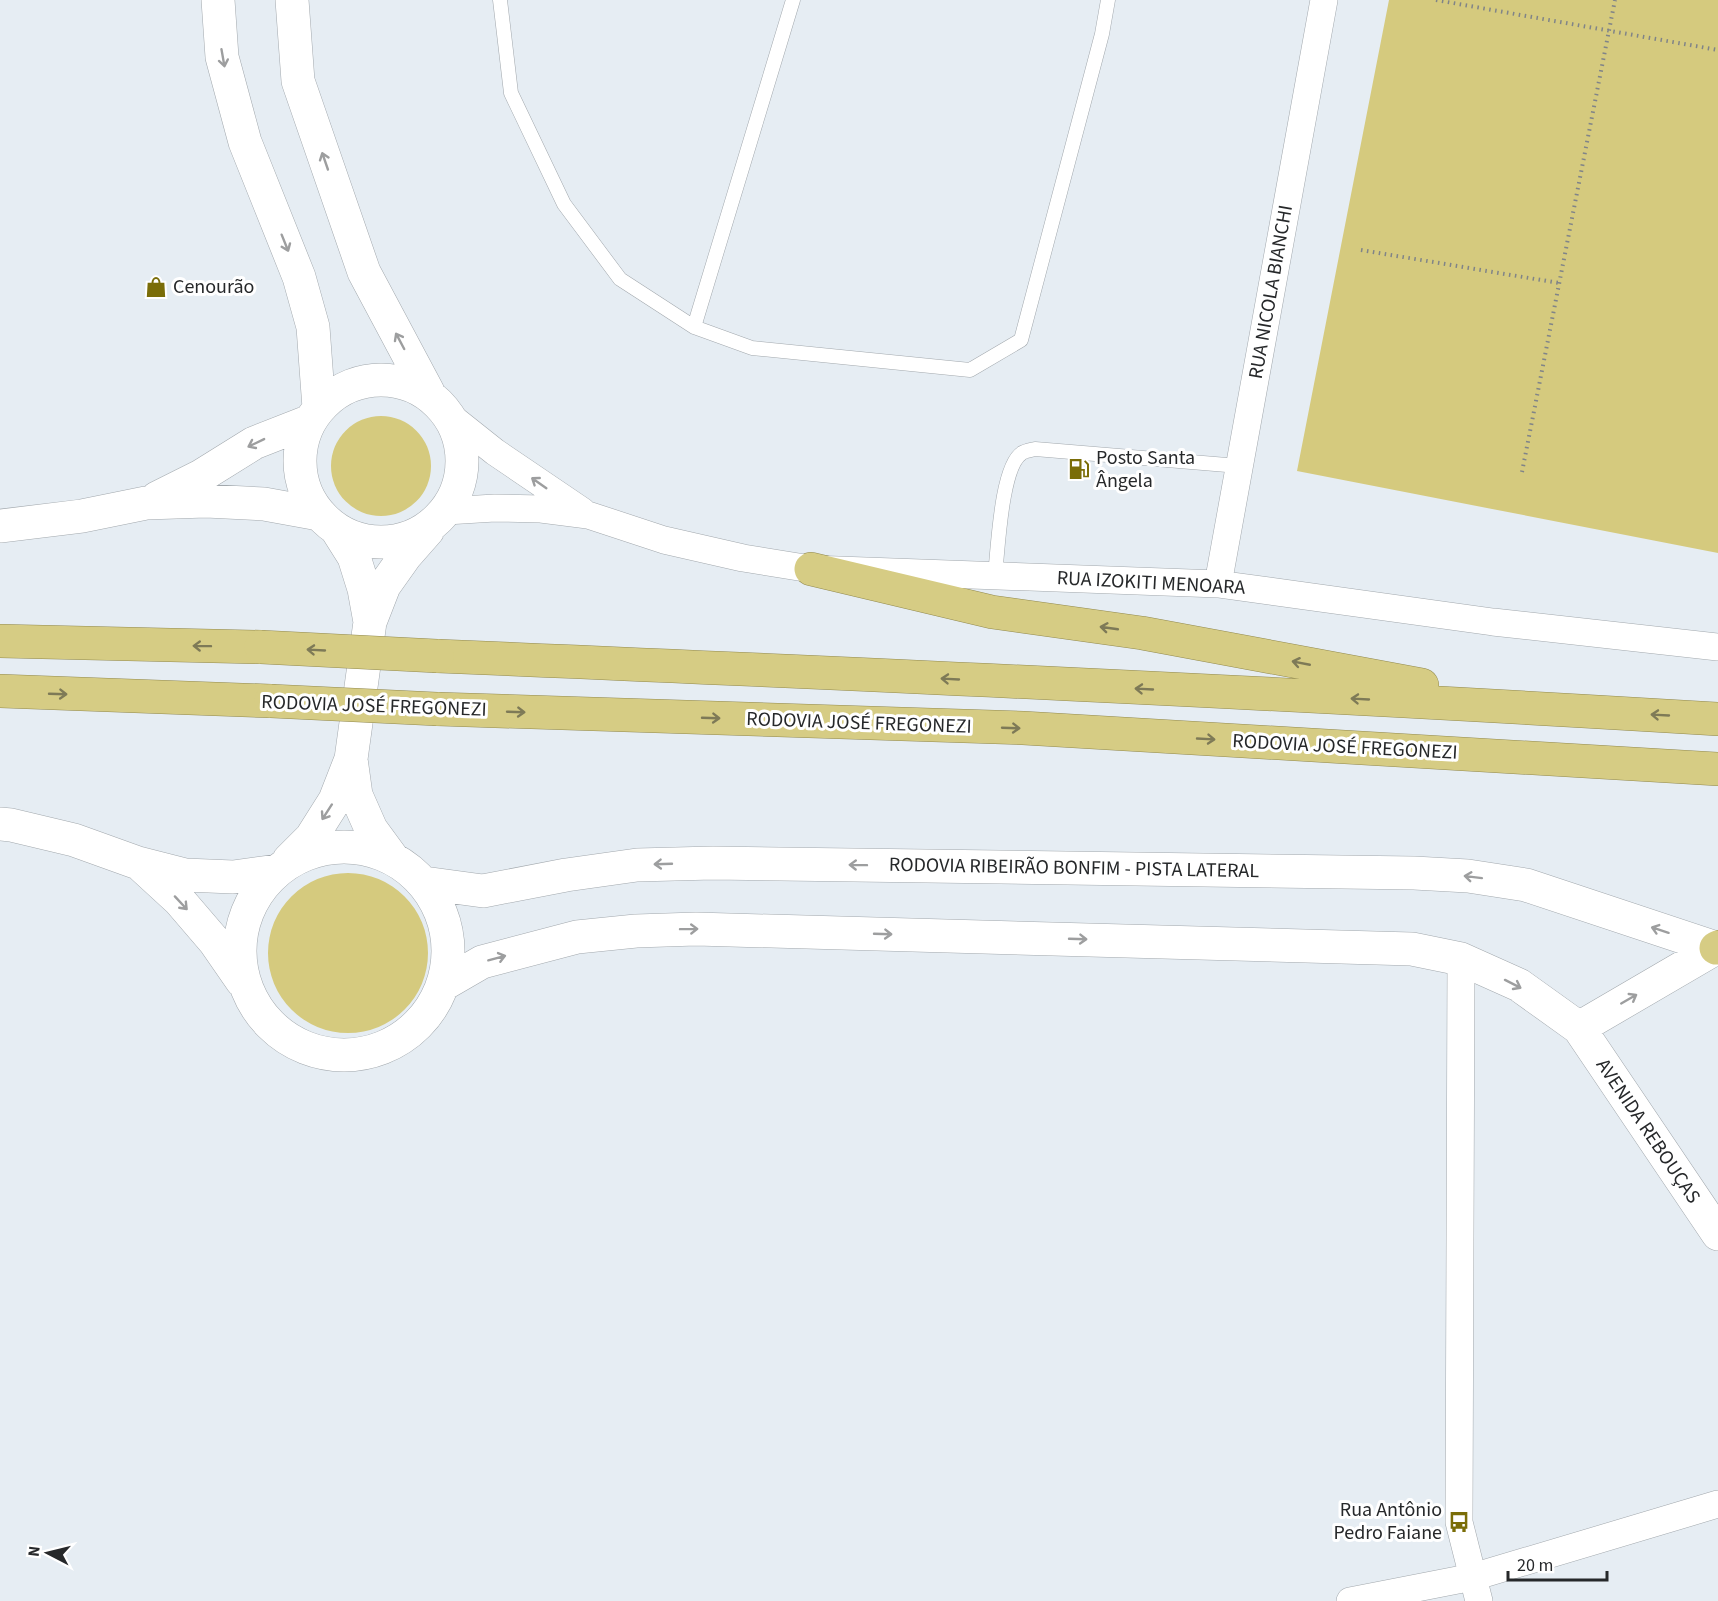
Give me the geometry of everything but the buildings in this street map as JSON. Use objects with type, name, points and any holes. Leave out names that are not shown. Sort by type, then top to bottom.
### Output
[{"type":"highway","points":[[811,570],[992,612],[1142,633],[1545,708]]},
{"type":"highway","points":[[0,641],[261,648],[766,670],[1545,708],[1718,719]]},
{"type":"highway","name":"RODOVIA JOSÉ FREGONEZI","points":[[0,692],[1023,728],[1718,769]]},
{"type":"street","points":[[218,0],[222,57],[245,142],[299,277],[313,327],[314,414],[300,452],[303,485],[354,557],[364,589],[370,622]]},
{"type":"street","points":[[246,987],[240,945],[251,904],[281,868],[311,838],[335,800],[351,759],[370,622],[384,586],[406,555],[439,518],[461,481],[462,448],[451,417],[428,392],[364,272],[298,81],[292,0]]},
{"type":"street","name":"RUA NICOLA BIANCHI","points":[[1218,584],[1324,0]]},
{"type":"street","points":[[146,504],[201,476],[254,443],[314,414],[341,388],[370,379],[401,380],[428,392]]},
{"type":"street","name":"RUA IZOKITI MENOARA","points":[[451,417],[504,458],[588,515]]},
{"type":"street","points":[[0,526],[82,516],[146,504],[206,501],[264,504],[328,522],[368,542],[402,541],[439,518]]},
{"type":"street","name":"RUA IZOKITI MENOARA","points":[[439,518],[495,508],[541,509],[588,515],[664,540],[743,558],[811,570],[1218,584],[1493,621],[1718,647]]},
{"type":"street","points":[[138,863],[179,900],[215,942],[268,1024],[304,1048],[346,1057],[388,1047],[423,1021],[444,984],[449,948],[442,914],[424,883],[393,859],[371,829],[356,795],[351,759]]},
{"type":"street","points":[[0,824],[74,840],[138,863],[184,875],[233,877],[281,868],[319,850],[357,847],[393,859]]},
{"type":"street","name":"RODOVIA RIBEIRÃO BONFIM - PISTA LATERAL","points":[[424,883],[483,891],[566,875],[637,865],[713,863],[1468,876],[1526,885],[1717,948]]},
{"type":"street","points":[[444,984],[482,962],[577,938],[636,931],[696,929],[1412,948],[1461,959],[1519,986],[1579,1028],[1717,948]]},
{"type":"street","points":[[1461,959],[1459,1522],[1476,1589]]},
{"type":"street","name":"AVENIDA REBOUÇAS","points":[[1579,1028],[1718,1234]]},
{"type":"street","points":[[1350,1601],[1476,1589],[1718,1504]]},
{"type":"lane","points":[[500,0],[511,93],[564,204],[620,279],[694,327],[752,348],[970,370],[1021,340],[1102,34],[1108,0]]},
{"type":"lane","points":[[694,327],[793,0]]},
{"type":"lane","points":[[995,575],[1005,485],[1010,470],[1021,453],[1035,449],[1239,466]]},
{"type":"path","points":[[1436,0],[1718,50]]},
{"type":"path","points":[[1522,472],[1615,0]]},
{"type":"path","points":[[1361,250],[1559,283]]},
{"type":"shaded area","points":[[1389,0],[1718,0],[1718,553],[1297,471]]},
{"type":"shaded area","points":[[381,416],[409,424],[423,438],[431,466],[423,494],[409,508],[381,516],[353,508],[339,494],[331,466],[339,438],[353,424]]},
{"type":"shaded area","points":[[348,873],[378,879],[404,897],[422,923],[428,953],[422,983],[404,1009],[378,1027],[348,1033],[318,1027],[292,1009],[274,983],[268,953],[274,923],[292,897],[318,879]]},
{"type":"place","name":"Cenourão","points":[[156,287]]},
{"type":"place","name":"Posto Santa Ângela","points":[[1079,469]]},
{"type":"place","name":"Rua Antônio Pedro Faiane","points":[[1459,1522]]}]
